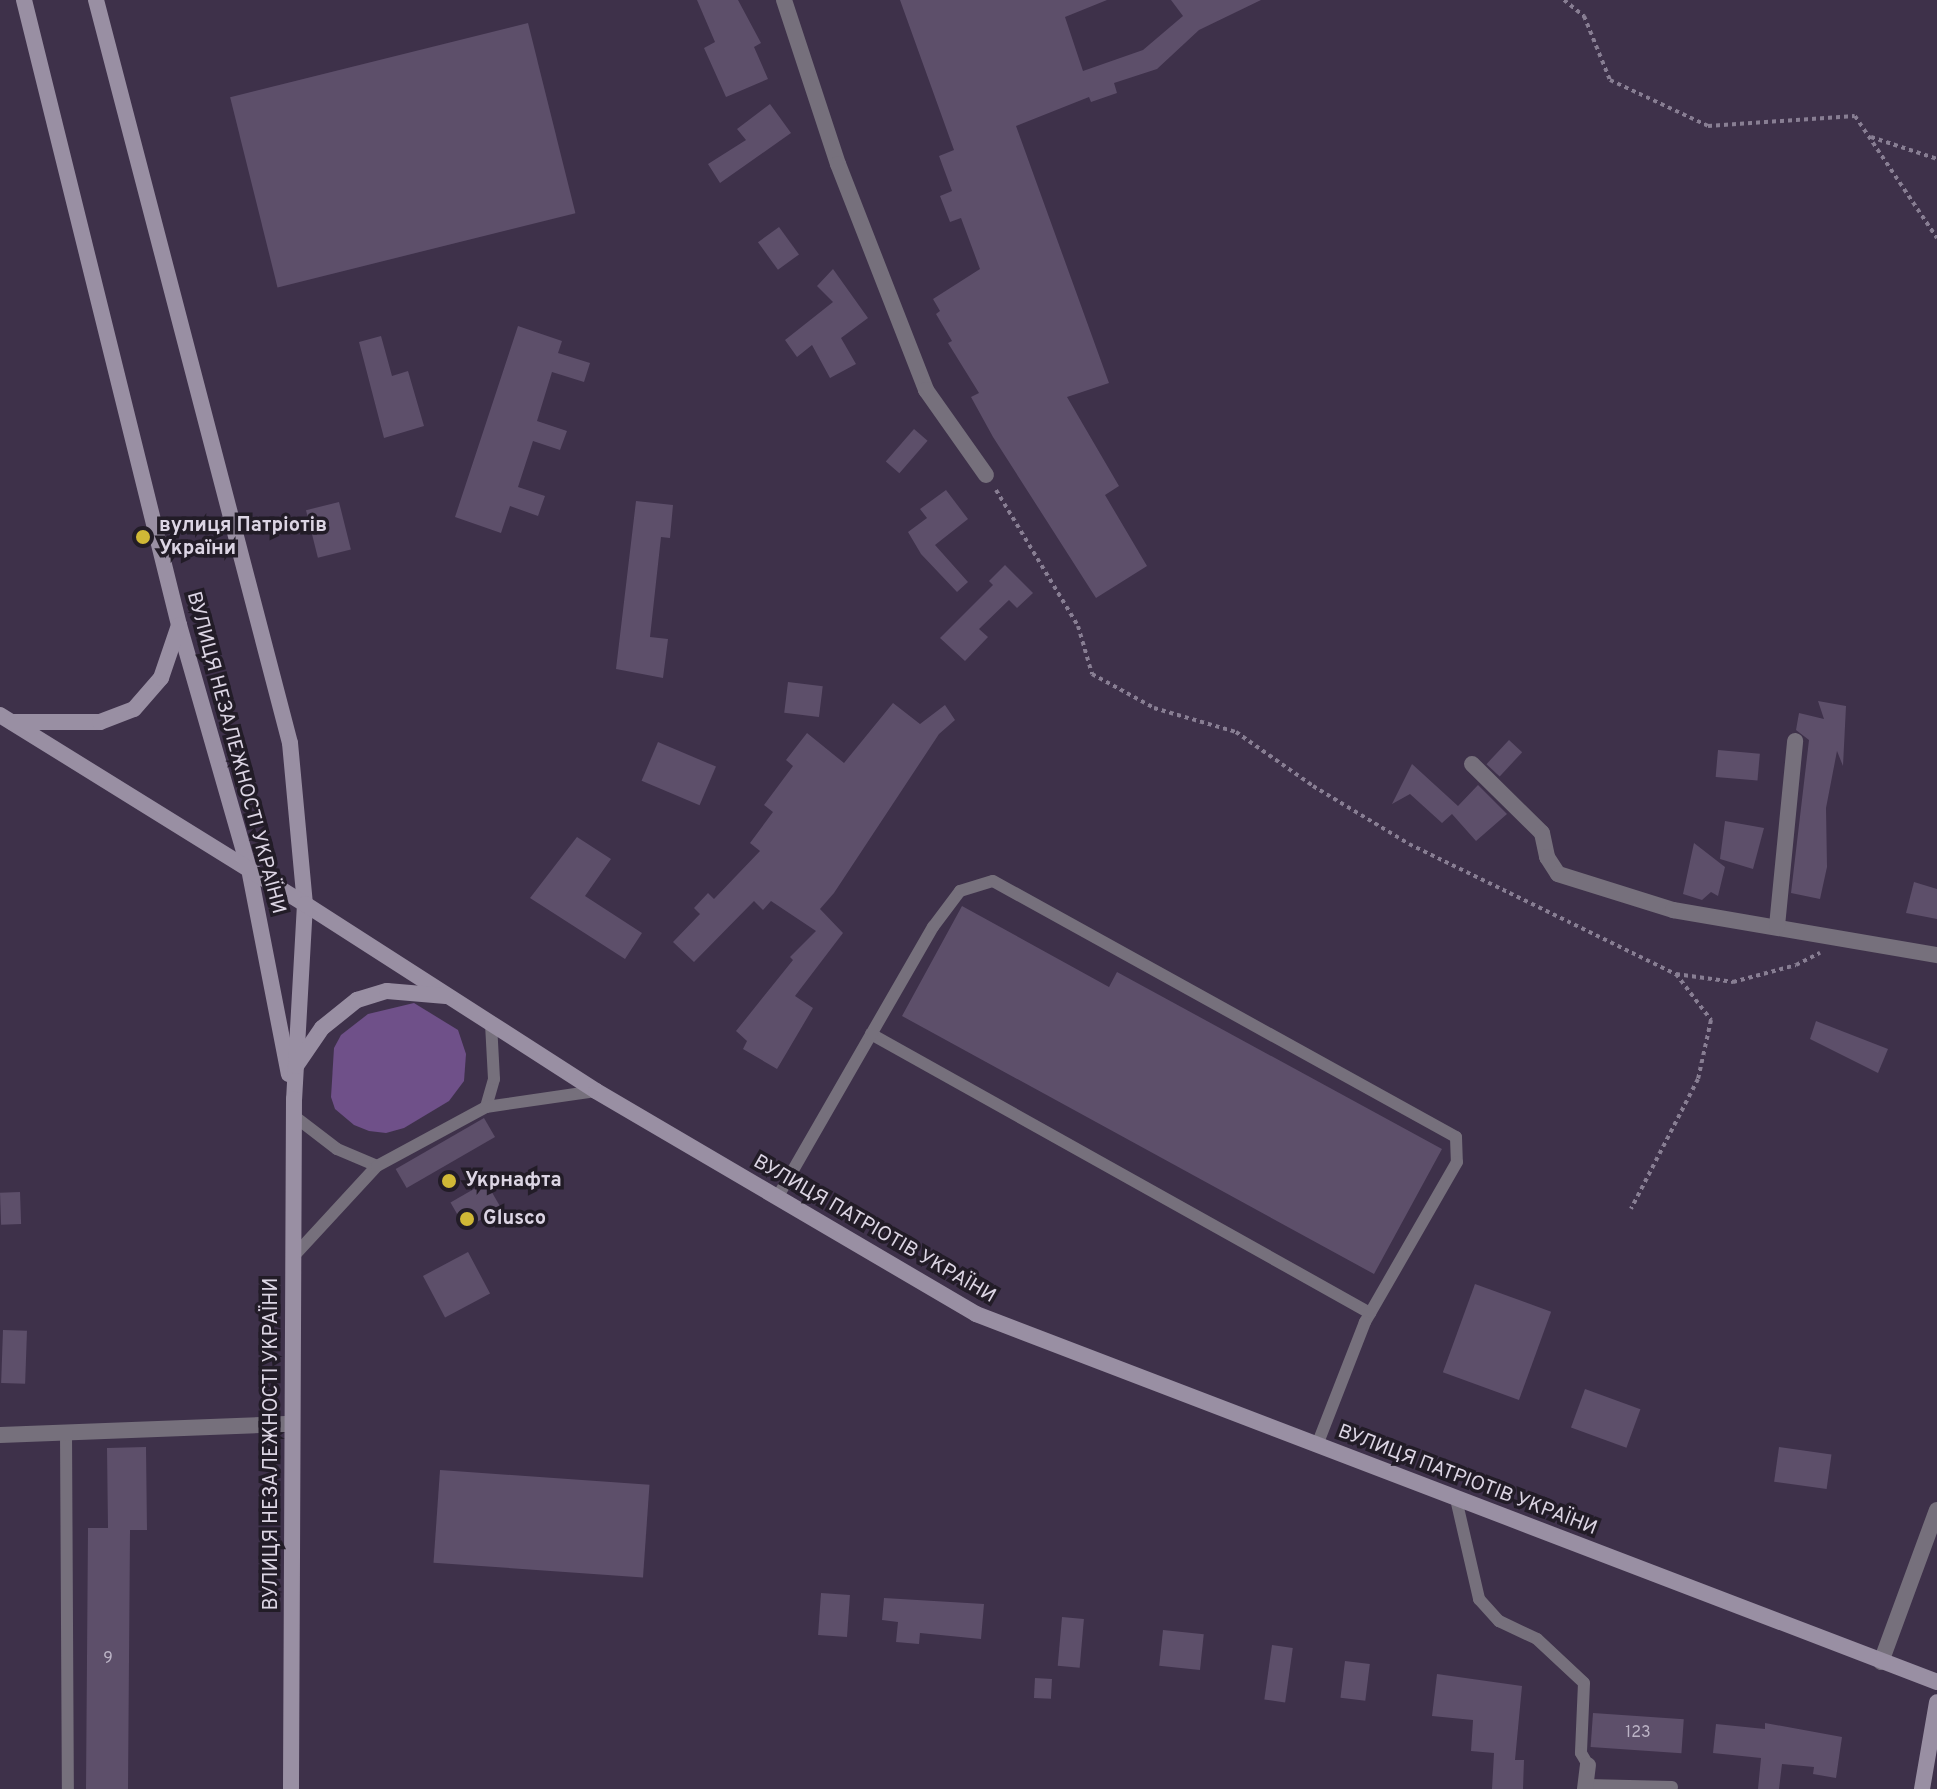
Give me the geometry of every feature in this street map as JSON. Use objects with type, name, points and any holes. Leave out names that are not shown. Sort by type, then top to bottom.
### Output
[{"type":"main road","name":"ВУЛИЦЯ НЕЗАЛЕЖНОСТІ УКРАЇНИ","points":[[24,0],[179,625],[249,869],[294,1107]]},
{"type":"main road","name":"ВУЛИЦЯ НЕЗАЛЕЖНОСТІ УКРАЇНИ","points":[[96,0],[290,743],[305,904],[294,1107],[291,1789]]},
{"type":"main road","points":[[6,719],[100,722],[134,709],[161,678],[179,625]]},
{"type":"main road","name":"ВУЛИЦЯ ПАТРІОТІВ УКРАЇНИ","points":[[6,719],[305,904],[596,1091],[976,1314],[1937,1682]]},
{"type":"main road","points":[[295,1067],[322,1028],[357,1000],[387,991],[449,997]]},
{"type":"main road","points":[[1922,1789],[1937,1702]]},
{"type":"street","points":[[784,0],[838,164],[926,390],[986,475]]},
{"type":"street","points":[[1777,926],[1795,741]]},
{"type":"street","points":[[1472,764],[1542,833],[1547,857],[1558,874],[1673,910],[1937,955]]},
{"type":"street","points":[[0,1435],[292,1424]]},
{"type":"street","points":[[1881,1662],[1937,1510]]},
{"type":"street","points":[[1585,1787],[1588,1765]]},
{"type":"lane","points":[[777,1198],[933,927],[960,891],[993,881],[1456,1137],[1457,1162],[1370,1313],[1317,1445]]},
{"type":"lane","points":[[486,1107],[494,1079],[491,1024]]},
{"type":"lane","points":[[871,1034],[1370,1313]]},
{"type":"lane","points":[[292,1258],[377,1166],[486,1107],[596,1091]]},
{"type":"lane","points":[[294,1107],[337,1149],[377,1166]]},
{"type":"lane","points":[[66,1432],[68,1789]]},
{"type":"lane","points":[[1456,1499],[1479,1599],[1499,1621],[1537,1639],[1584,1683],[1581,1753],[1588,1765]]},
{"type":"lane","points":[[1585,1787],[1672,1787]]},
{"type":"path","points":[[1564,0],[1584,16],[1610,80],[1708,126],[1855,116],[1937,238]]},
{"type":"path","points":[[1869,137],[1937,159]]},
{"type":"path","points":[[986,475],[1078,626],[1092,674],[1154,708],[1236,732],[1313,786],[1409,844],[1676,974],[1733,982],[1796,965],[1850,939]]},
{"type":"path","points":[[1631,1209],[1698,1079],[1711,1020],[1676,974]]},
{"type":"shaded area","points":[[414,1003],[458,1030],[466,1054],[464,1081],[449,1101],[404,1128],[386,1133],[354,1125],[335,1109],[331,1097],[334,1048],[341,1035],[368,1014]]},
{"type":"building","points":[[697,0],[738,0],[761,43],[754,47],[768,79],[726,97],[704,48],[715,42]]},
{"type":"building","points":[[900,0],[1107,0],[1065,17],[1083,71],[1143,50],[1183,16],[1171,0],[1261,0],[1199,30],[1157,69],[1114,83],[1117,93],[1091,102],[1089,97],[1016,126],[1109,383],[1067,397],[1119,486],[1105,495],[1147,566],[1096,598],[993,437],[971,397],[979,393],[948,343],[952,341],[936,314],[940,311],[933,299],[980,269],[961,218],[950,222],[940,196],[952,191],[939,156],[954,150]]},
{"type":"building","points":[[528,23],[575,213],[278,287],[230,97]]},
{"type":"building","points":[[770,104],[791,133],[720,183],[708,164],[746,140],[737,129]]},
{"type":"building","points":[[779,227],[799,255],[778,270],[758,242]]},
{"type":"building","points":[[833,269],[868,318],[841,338],[856,364],[830,378],[812,345],[797,357],[785,340],[833,302],[817,286]]},
{"type":"building","points":[[518,326],[562,341],[558,353],[590,363],[584,382],[552,372],[537,421],[567,431],[560,450],[533,441],[518,487],[545,496],[538,516],[510,506],[501,533],[455,517]]},
{"type":"building","points":[[381,336],[392,376],[408,371],[424,426],[384,438],[359,342]]},
{"type":"building","points":[[914,429],[928,441],[899,473],[886,461]]},
{"type":"building","points":[[946,490],[968,519],[935,545],[968,582],[957,592],[921,554],[908,532],[927,518],[920,509]]},
{"type":"building","points":[[636,501],[673,505],[670,538],[661,537],[650,637],[668,639],[663,678],[616,669]]},
{"type":"building","points":[[339,502],[351,550],[318,558],[306,510]]},
{"type":"building","points":[[1005,565],[1033,593],[1017,608],[1009,600],[979,629],[988,637],[965,661],[940,638],[993,585],[989,581]]},
{"type":"building","points":[[788,682],[823,686],[819,717],[784,713]]},
{"type":"building","points":[[1818,701],[1846,706],[1843,766],[1837,751],[1826,808],[1827,867],[1820,899],[1791,893],[1809,740],[1796,730],[1799,713],[1824,719]]},
{"type":"building","points":[[893,703],[920,724],[945,705],[955,720],[939,734],[834,893],[820,909],[843,933],[795,996],[813,1008],[777,1069],[743,1049],[747,1041],[736,1031],[793,960],[790,957],[816,931],[771,901],[763,910],[754,901],[694,962],[673,942],[700,914],[694,908],[708,893],[714,899],[760,851],[750,843],[773,812],[764,805],[793,766],[786,760],[807,733],[844,763]]},
{"type":"building","points":[[1509,740],[1522,752],[1500,776],[1486,764]]},
{"type":"building","points":[[658,742],[716,767],[700,805],[642,781]]},
{"type":"building","points":[[1718,750],[1760,754],[1757,781],[1716,777]]},
{"type":"building","points":[[1412,764],[1458,806],[1478,785],[1507,814],[1476,841],[1452,814],[1442,823],[1410,794],[1392,804]]},
{"type":"building","points":[[1725,821],[1764,828],[1753,869],[1720,859]]},
{"type":"building","points":[[577,837],[611,859],[585,896],[642,933],[625,959],[530,898]]},
{"type":"building","points":[[1694,843],[1725,867],[1718,896],[1711,892],[1702,900],[1683,894]]},
{"type":"building","points":[[1914,882],[1937,889],[1937,919],[1906,913]]},
{"type":"building","points":[[962,906],[1109,987],[1117,972],[1442,1149],[1374,1274],[902,1016]]},
{"type":"building","points":[[1816,1021],[1888,1049],[1878,1073],[1810,1039]]},
{"type":"building","points":[[484,1118],[495,1137],[407,1188],[396,1169]]},
{"type":"building","points":[[486,1182],[501,1208],[465,1228],[450,1202]]},
{"type":"building","points":[[20,1192],[21,1224],[1,1225],[0,1193]]},
{"type":"building","points":[[468,1252],[490,1293],[445,1317],[423,1276]]},
{"type":"building","points":[[1475,1284],[1551,1312],[1519,1400],[1443,1372]]},
{"type":"building","points":[[3,1330],[27,1331],[25,1384],[1,1383]]},
{"type":"building","points":[[1585,1389],[1640,1409],[1626,1448],[1571,1428]]},
{"type":"building","points":[[146,1447],[147,1530],[130,1530],[128,1789],[86,1789],[88,1528],[108,1528],[107,1448]]},
{"type":"building","points":[[1779,1447],[1831,1454],[1827,1489],[1774,1482]]},
{"type":"building","points":[[440,1470],[649,1485],[643,1577],[434,1563]]},
{"type":"building","points":[[821,1593],[850,1595],[847,1637],[818,1635]]},
{"type":"building","points":[[884,1598],[984,1604],[981,1639],[920,1633],[919,1644],[896,1642],[898,1622],[882,1620]]},
{"type":"building","points":[[1062,1617],[1084,1619],[1080,1668],[1058,1666]]},
{"type":"building","points":[[1163,1630],[1204,1634],[1200,1670],[1159,1666]]},
{"type":"building","points":[[1272,1645],[1293,1648],[1285,1702],[1264,1699]]},
{"type":"building","points":[[1345,1661],[1370,1664],[1365,1701],[1340,1698]]},
{"type":"building","points":[[1437,1674],[1522,1686],[1515,1760],[1524,1760],[1523,1789],[1492,1789],[1494,1753],[1471,1751],[1473,1720],[1432,1716]]},
{"type":"building","points":[[1035,1678],[1052,1679],[1051,1699],[1034,1698]]},
{"type":"building","points":[[1593,1713],[1684,1719],[1681,1753],[1591,1747]]},
{"type":"building","points":[[1765,1723],[1842,1737],[1836,1778],[1813,1774],[1814,1767],[1782,1764],[1779,1789],[1758,1789],[1761,1758],[1713,1753],[1716,1724],[1765,1729]]},
{"type":"place","name":"вулиця Патріотів України","points":[[143,537]]},
{"type":"place","name":"Укрнафта","points":[[449,1181]]},
{"type":"place","name":"Glusco","points":[[467,1219]]}]
